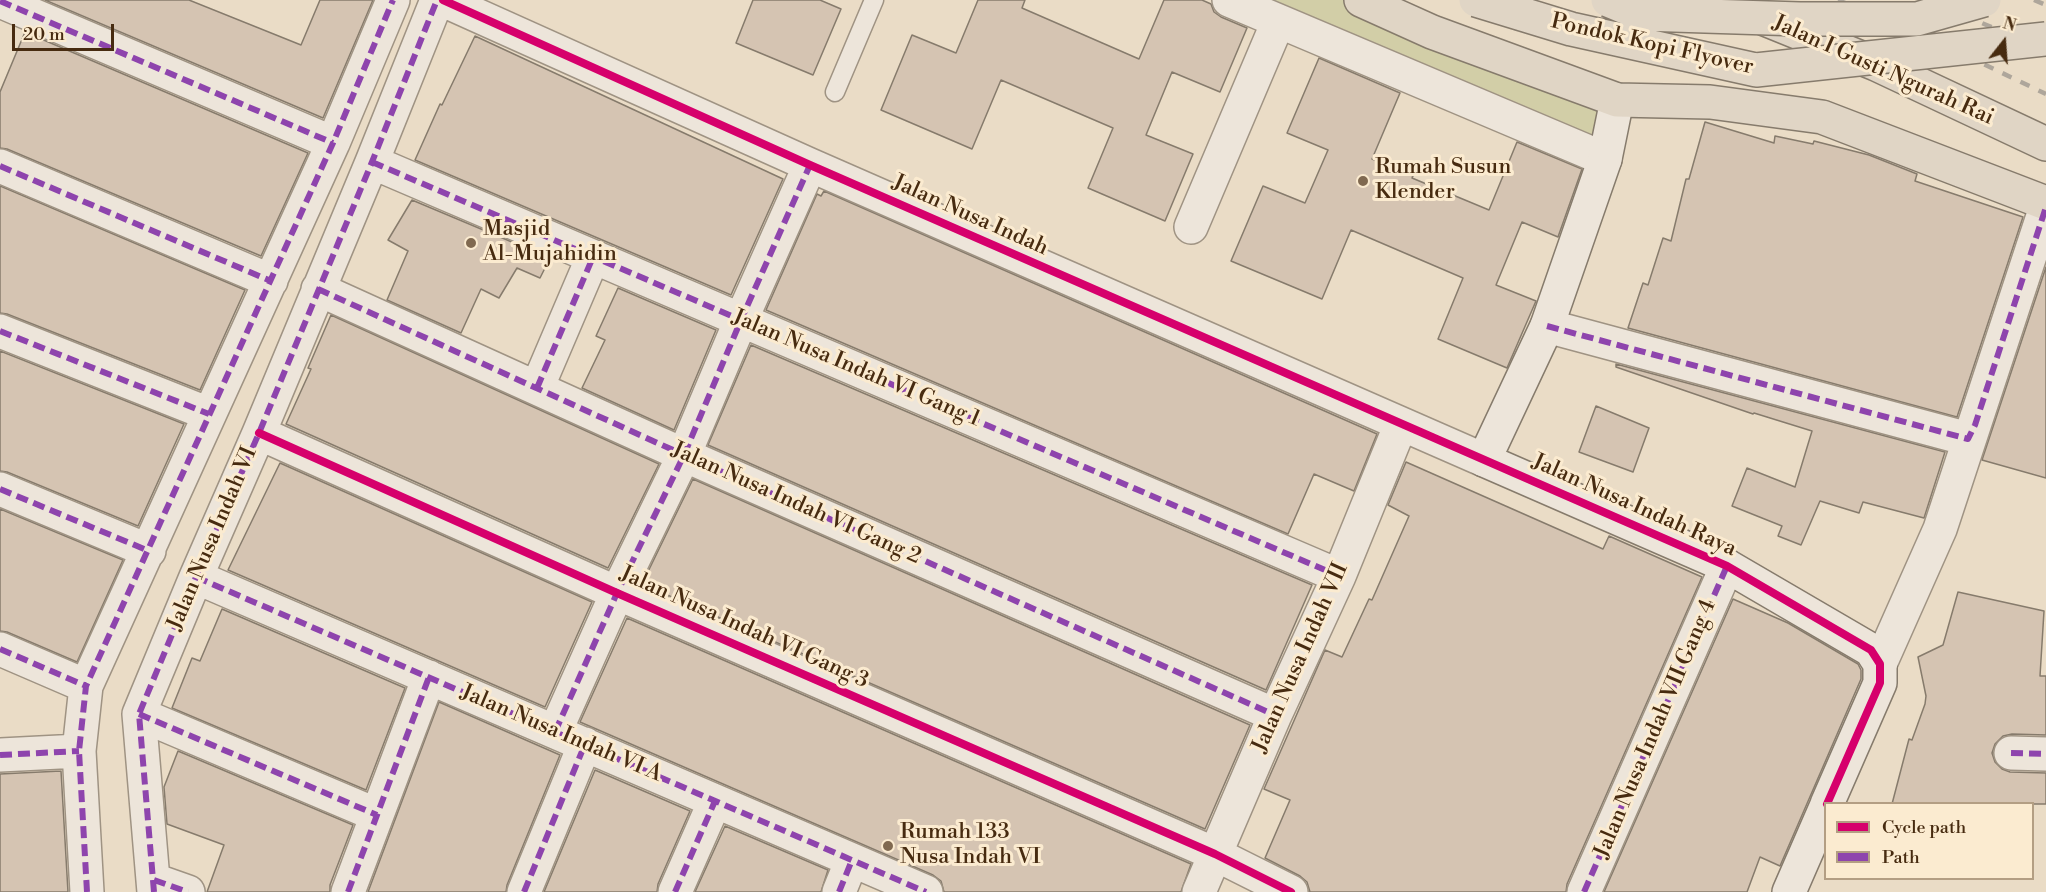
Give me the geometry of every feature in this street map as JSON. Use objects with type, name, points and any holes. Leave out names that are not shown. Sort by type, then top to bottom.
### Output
[{"type":"main road","points":[[1361,0],[1432,32],[1617,100],[1710,102],[1822,117],[2046,205]]},
{"type":"main road","name":"Pondok Kopi Flyover","points":[[1476,0],[1571,29],[1756,70],[2046,39]]},
{"type":"main road","points":[[1432,32],[1476,21],[1487,0]]},
{"type":"main road","points":[[1508,0],[1500,26],[1510,59]]},
{"type":"main road","name":"Pondok Kopi Flyover","points":[[1608,0],[1642,14],[1800,19],[1917,19],[1984,0]]},
{"type":"main road","name":"Jalan I Gusti Ngurah Rai","points":[[1718,0],[1876,64],[2046,144]]},
{"type":"street","points":[[87,892],[79,751],[86,686],[333,143],[393,0]]},
{"type":"street","name":"Jalan Nusa Indah VI","points":[[154,886],[140,714],[372,162],[437,0]]},
{"type":"street","name":"Jalan Nusa Indah","points":[[443,0],[810,165],[1484,460]]},
{"type":"street","points":[[1229,0],[1605,159]]},
{"type":"street","points":[[0,1],[333,143]]},
{"type":"street","points":[[1191,227],[1278,22]]},
{"type":"street","points":[[1484,460],[1547,326],[1605,159],[1617,100]]},
{"type":"street","name":"Jalan Nusa Indah VI Gang 1","points":[[372,162],[1339,576]]},
{"type":"street","points":[[555,732],[617,593],[684,455],[810,165]]},
{"type":"street","points":[[0,166],[271,281]]},
{"type":"street","points":[[1827,802],[1880,683],[1880,664],[1940,529],[2046,205]]},
{"type":"street","points":[[537,388],[593,257]]},
{"type":"street","name":"Jalan Nusa Indah VI Gang 2","points":[[318,290],[684,455],[1275,715]]},
{"type":"street","points":[[1547,326],[1968,439]]},
{"type":"street","points":[[0,331],[209,414]]},
{"type":"street","name":"Jalan Nusa Indah VII","points":[[1199,892],[1275,715],[1339,576],[1401,424]]},
{"type":"street","name":"Jalan Nusa Indah VI Gang 3","points":[[259,433],[617,593],[1215,854],[1291,892]]},
{"type":"street","name":"Jalan Nusa Indah Raya","points":[[1484,460],[1727,566],[1871,650],[1880,664]]},
{"type":"street","points":[[0,489],[149,551]]},
{"type":"street","name":"Jalan Nusa Indah VII Gang 4","points":[[1584,892],[1727,566]]},
{"type":"street","name":"Jalan Nusa Indah VI A","points":[[196,577],[926,892]]},
{"type":"street","points":[[0,649],[86,686]]},
{"type":"street","points":[[348,892],[429,676]]},
{"type":"street","points":[[140,714],[377,815]]},
{"type":"street","points":[[524,892],[585,744]]},
{"type":"street","points":[[0,755],[79,751]]},
{"type":"street","points":[[2012,753],[2046,754]]},
{"type":"street","points":[[675,892],[715,801]]},
{"type":"street","points":[[1789,892],[1824,810]]},
{"type":"street","points":[[839,892],[852,860]]},
{"type":"street","points":[[154,886],[188,892]]},
{"type":"lane","points":[[834,92],[874,0]]},
{"type":"shaded area","points":[[1229,0],[1361,0],[1617,100],[1605,159]]},
{"type":"building","points":[[45,0],[189,0],[301,45],[320,0],[373,0],[323,118]]},
{"type":"building","points":[[753,0],[820,0],[841,9],[813,75],[736,43]]},
{"type":"building","points":[[978,0],[1025,0],[1022,8],[1139,59],[1164,0],[1202,0],[1211,4],[1214,12],[1221,17],[1247,28],[1220,92],[1172,72],[1146,135],[1193,154],[1165,221],[1088,188],[1113,128],[1001,80],[972,149],[881,110],[912,35],[956,53]]},
{"type":"building","points":[[25,32],[308,153],[261,256],[0,148],[0,92]]},
{"type":"building","points":[[475,36],[783,179],[731,295],[415,160],[440,104],[442,105]]},
{"type":"building","points":[[1319,58],[1400,93],[1372,159],[1413,176],[1412,178],[1489,210],[1517,142],[1582,169],[1558,237],[1522,222],[1496,285],[1536,301],[1507,368],[1438,339],[1463,278],[1351,230],[1322,299],[1231,261],[1263,186],[1305,203],[1328,150],[1287,133]]},
{"type":"building","points":[[1705,122],[1774,143],[1775,136],[1813,144],[1814,141],[1869,155],[1917,174],[1915,181],[2023,217],[1957,417],[1628,328],[1643,283],[1648,285],[1663,238],[1671,241],[1686,179],[1689,179]]},
{"type":"building","points":[[0,186],[245,290],[200,390],[0,313]]},
{"type":"building","points":[[824,191],[1377,434],[1354,491],[1314,474],[1288,534],[766,310],[817,194],[821,196]]},
{"type":"building","name":"Masjid Al-Mujahidin","points":[[412,200],[550,258],[540,278],[517,268],[499,298],[481,289],[461,333],[387,300],[408,251],[388,240]]},
{"type":"building","points":[[2046,267],[2046,478],[1982,460]]},
{"type":"building","points":[[618,288],[716,330],[674,430],[582,388],[605,340],[596,336]]},
{"type":"building","points":[[331,315],[659,464],[608,568],[286,424],[311,369],[308,368]]},
{"type":"building","points":[[751,345],[1312,585],[1266,690],[708,445]]},
{"type":"building","points":[[0,351],[184,424],[138,526],[0,471]]},
{"type":"building","points":[[1616,364],[1945,452],[1924,518],[1863,502],[1859,513],[1820,501],[1801,545],[1778,536],[1782,526],[1732,506],[1747,468],[1795,487],[1812,431],[1753,414],[1616,367]]},
{"type":"building","points":[[1596,406],[1649,428],[1633,472],[1579,452]]},
{"type":"building","points":[[1406,462],[1603,549],[1609,536],[1702,577],[1567,884],[1566,892],[1310,892],[1307,882],[1300,876],[1265,858],[1290,800],[1264,789],[1325,650],[1342,657],[1369,599],[1372,600],[1409,516],[1388,505]]},
{"type":"building","points":[[280,463],[592,602],[545,707],[228,570]]},
{"type":"building","points":[[693,479],[1250,725],[1205,829],[642,584]]},
{"type":"building","points":[[0,509],[123,560],[77,662],[0,631]]},
{"type":"building","points":[[1958,592],[2044,611],[2040,676],[2046,676],[2046,735],[2003,736],[1995,744],[1992,753],[1995,762],[2002,769],[2010,772],[2046,773],[2046,804],[2034,804],[2034,802],[1893,802],[1909,739],[1912,740],[1925,704],[1926,696],[1918,657],[1943,645]]},
{"type":"building","points":[[1733,599],[1788,623],[1858,664],[1861,670],[1861,679],[1780,866],[1760,857],[1747,892],[1604,892]]},
{"type":"building","points":[[222,609],[405,688],[366,790],[172,708],[192,658],[200,661]]},
{"type":"building","points":[[627,618],[1191,864],[1181,892],[944,892],[941,881],[933,875],[580,722]]},
{"type":"building","points":[[439,702],[560,755],[506,892],[368,892]]},
{"type":"building","points":[[178,751],[353,825],[330,885],[330,892],[207,892],[224,845],[167,824],[164,787]]},
{"type":"building","points":[[595,770],[690,811],[658,884],[657,892],[544,892]]},
{"type":"building","points":[[61,771],[68,892],[0,892],[0,774]]},
{"type":"building","points":[[725,826],[828,870],[821,892],[695,892]]},
{"type":"railway","points":[[1838,0],[1948,47],[2046,94]]},
{"type":"railway","points":[[1927,0],[2046,50]]},
{"type":"railway","points":[[2034,0],[2046,5]]},
{"type":"marked path","points":[[87,892],[79,751],[86,686],[333,143],[393,0]]},
{"type":"marked path","points":[[154,892],[139,714],[259,433],[437,0]]},
{"type":"marked path","points":[[0,1],[333,143]]},
{"type":"marked path","points":[[372,162],[1339,576]]},
{"type":"marked path","points":[[555,732],[617,593],[684,455],[810,165]]},
{"type":"marked path","points":[[0,166],[271,281]]},
{"type":"marked path","points":[[1547,326],[1968,439],[1975,425],[2046,207]]},
{"type":"marked path","points":[[537,388],[593,257]]},
{"type":"marked path","points":[[318,289],[684,455],[1275,715]]},
{"type":"marked path","points":[[0,331],[209,414]]},
{"type":"marked path","points":[[0,489],[149,551]]},
{"type":"marked path","points":[[1584,892],[1727,566]]},
{"type":"marked path","points":[[196,577],[926,892]]},
{"type":"marked path","points":[[0,649],[86,686]]},
{"type":"marked path","points":[[348,892],[429,677]]},
{"type":"marked path","points":[[139,714],[377,815]]},
{"type":"marked path","points":[[524,892],[585,744]]},
{"type":"marked path","points":[[0,755],[79,751]]},
{"type":"marked path","points":[[2011,753],[2046,754]]},
{"type":"marked path","points":[[675,892],[715,801]]},
{"type":"marked path","points":[[839,892],[852,860]]},
{"type":"marked path","points":[[154,880],[188,892]]},
{"type":"cycle path","points":[[443,0],[810,165],[1727,566],[1871,650],[1880,664],[1880,683],[1828,802]]},
{"type":"cycle path","points":[[259,433],[617,593],[1215,854],[1291,892]]},
{"type":"place","name":"Rumah Susun Klender","points":[[1363,181]]},
{"type":"place","name":"Masjid Al-Mujahidin","points":[[471,243]]},
{"type":"place","name":"Rumah 133 Nusa Indah VI","points":[[888,846]]}]
